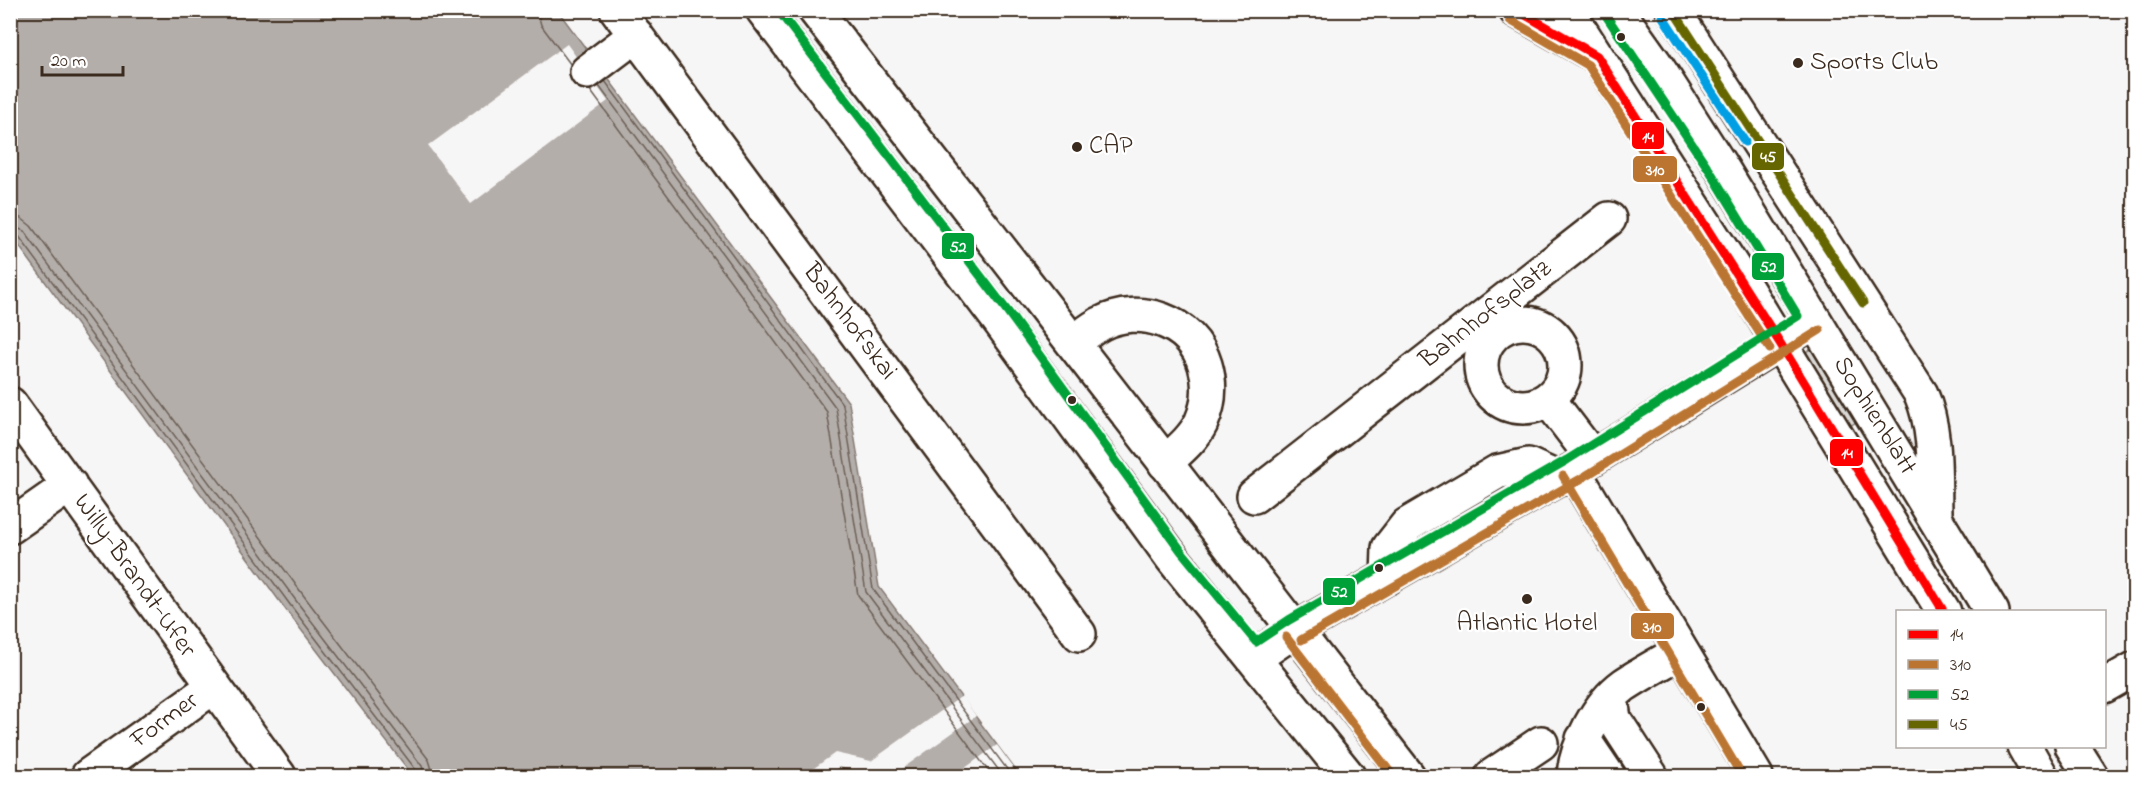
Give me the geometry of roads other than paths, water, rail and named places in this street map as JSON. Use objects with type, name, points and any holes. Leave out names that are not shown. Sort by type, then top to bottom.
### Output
[{"type":"street","points":[[763,10],[991,310],[1173,559],[1348,777]]},
{"type":"street","points":[[815,10],[1074,342],[1408,777]]},
{"type":"street","points":[[1516,10],[1597,56]]},
{"type":"street","name":"Sophienblatt","points":[[1567,10],[1780,343],[1943,610]]},
{"type":"street","name":"Sophienblatt","points":[[1617,10],[1684,108],[1935,515],[1991,610]]},
{"type":"street","points":[[1681,22],[1921,394],[1929,412],[1934,443],[1935,515]]},
{"type":"street","points":[[587,72],[623,32]]},
{"type":"street","name":"Bahnhofskai","points":[[623,32],[1079,634]]},
{"type":"street","name":"Bahnhofsplatz","points":[[1254,496],[1609,219]]},
{"type":"street","points":[[1074,342],[1101,323],[1134,315],[1168,322],[1193,342],[1203,359],[1208,377],[1209,397],[1196,432],[1165,463]]},
{"type":"street","points":[[1254,658],[1295,630],[1575,469],[1814,320]]},
{"type":"street","points":[[1548,399],[1575,469],[1680,652],[1756,777]]},
{"type":"street","name":"Willy-Brandt-Ufer","points":[[10,404],[279,777]]},
{"type":"street","points":[[10,527],[70,485]]},
{"type":"street","points":[[1574,777],[1575,762],[1583,739],[1611,699],[1622,687],[1680,652]]},
{"type":"street","points":[[2106,685],[2134,669]]},
{"type":"street","name":"Former","points":[[88,777],[213,687]]},
{"type":"street","points":[[1611,699],[1614,719],[1651,777]]},
{"type":"street","points":[[1583,739],[1608,777]]},
{"type":"street","points":[[1492,777],[1541,742]]},
{"type":"street","points":[[2025,748],[2041,777]]},
{"type":"street","points":[[2073,748],[2091,777]]},
{"type":"water","points":[[10,11],[558,11],[849,403],[879,587],[1020,776],[413,776],[286,610],[11,235]]},
{"type":"place","name":"Sports Club","points":[[1798,63]]},
{"type":"place","name":"CAP","points":[[1077,147]]},
{"type":"place","name":"Atlantic Hotel","points":[[1527,599]]}]
